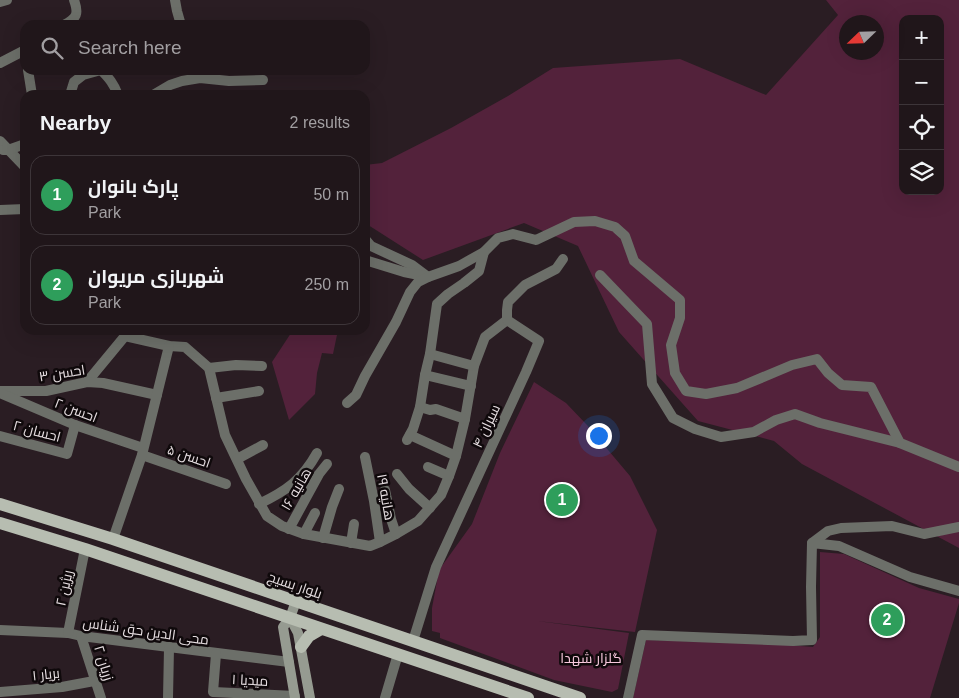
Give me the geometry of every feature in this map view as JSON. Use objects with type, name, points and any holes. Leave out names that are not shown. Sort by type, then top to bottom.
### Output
[{"type":"main road","name":"بلوار بسیج","points":[[0,504],[113,539],[580,698]]},
{"type":"main road","points":[[0,523],[86,548],[528,698]]},
{"type":"main road","points":[[295,697],[283,627],[290,618],[296,601]]},
{"type":"main road","points":[[290,618],[298,633],[310,698]]},
{"type":"main road","points":[[300,647],[309,636],[321,629]]},
{"type":"street","points":[[0,2],[7,0]]},
{"type":"street","points":[[71,20],[78,10],[74,0]]},
{"type":"street","points":[[175,0],[180,20]]},
{"type":"street","points":[[0,63],[20,53]]},
{"type":"street","points":[[29,75],[31,90]]},
{"type":"street","points":[[72,90],[74,82],[83,75]]},
{"type":"street","points":[[107,75],[116,90]]},
{"type":"street","points":[[163,90],[170,85],[182,81],[200,78],[229,81],[263,80]]},
{"type":"street","points":[[0,141],[4,150],[20,163]]},
{"type":"street","points":[[4,150],[20,145]]},
{"type":"street","points":[[0,210],[20,209]]},
{"type":"street","points":[[347,404],[356,395],[396,322],[410,292],[418,282],[459,266],[484,252],[498,238],[513,234],[536,240],[574,222],[595,222],[615,227],[625,236],[634,261],[680,300],[680,318],[671,345],[675,373],[686,391],[706,394],[737,388],[792,365],[817,359],[828,373],[842,385],[871,387],[900,443]]},
{"type":"street","points":[[370,245],[412,265],[428,277]]},
{"type":"street","points":[[456,456],[409,438],[420,407],[437,304],[479,271],[484,252]]},
{"type":"street","points":[[132,335],[169,346],[184,347],[209,368],[225,435],[259,504],[267,516],[282,526],[304,534],[370,546],[396,534],[418,520],[441,495],[456,456],[465,419],[474,366],[486,337],[507,320],[508,302],[525,285],[556,269],[563,260]]},
{"type":"street","points":[[370,262],[428,277]]},
{"type":"street","points":[[600,275],[647,324],[652,384],[673,418],[695,429],[721,437],[754,432],[776,420],[795,414],[820,424],[900,443],[959,468]]},
{"type":"street","name":"سیران ۴","points":[[413,641],[436,567],[539,341],[507,320]]},
{"type":"street","points":[[87,382],[123,335]]},
{"type":"street","points":[[113,539],[143,451],[169,346]]},
{"type":"street","points":[[430,354],[474,366]]},
{"type":"street","points":[[209,368],[236,364],[262,366]]},
{"type":"street","points":[[424,375],[471,386]]},
{"type":"street","name":"احسن ۳","points":[[0,392],[46,391],[87,382],[103,383],[157,395]]},
{"type":"street","points":[[216,398],[259,391]]},
{"type":"street","name":"احسن ۲","points":[[0,392],[75,425],[143,451]]},
{"type":"street","points":[[420,407],[430,410],[436,409],[465,419]]},
{"type":"street","name":"احسان ۲","points":[[0,436],[67,454],[75,425]]},
{"type":"street","points":[[236,459],[264,445]]},
{"type":"street","name":"احسن ۵","points":[[143,451],[226,484]]},
{"type":"street","points":[[259,504],[275,497],[288,488],[309,466],[317,453]]},
{"type":"street","name":"هانیه ۱۹","points":[[365,457],[380,542]]},
{"type":"street","name":"هانیه ۱۶","points":[[289,529],[319,474],[327,464]]},
{"type":"street","points":[[428,467],[449,476]]},
{"type":"street","points":[[397,474],[409,489],[430,508]]},
{"type":"street","points":[[323,538],[339,489]]},
{"type":"street","points":[[385,490],[390,519],[396,534]]},
{"type":"street","points":[[304,534],[315,513]]},
{"type":"street","points":[[351,543],[354,524]]},
{"type":"street","points":[[812,543],[828,531],[841,528],[892,526],[924,534],[959,527]]},
{"type":"street","points":[[812,543],[840,546],[910,578],[959,591]]},
{"type":"street","points":[[628,698],[642,635],[793,642],[812,640],[812,543]]},
{"type":"street","name":"ریژین ۲","points":[[68,633],[86,548]]},
{"type":"street","name":"محی الدین حق شناس","points":[[0,630],[68,633],[169,648],[289,662]]},
{"type":"street","name":"زریان ۲","points":[[81,636],[101,698]]},
{"type":"street","points":[[168,698],[169,648]]},
{"type":"street","name":"میدیا ۱","points":[[216,654],[212,692],[295,697]]},
{"type":"street","points":[[385,698],[398,654]]},
{"type":"street","name":"بریار ۱","points":[[0,692],[62,687],[94,680]]},
{"type":"green space","points":[[826,0],[959,0],[959,548],[802,464],[774,441],[698,421],[619,332],[578,246],[524,223],[423,260],[370,226],[370,164],[382,163],[451,128],[553,68],[680,59],[766,95],[838,15]]},
{"type":"green space","points":[[290,335],[337,335],[333,354],[322,353],[317,373],[315,394],[289,420],[272,362]]},
{"type":"green space","name":"گلزار شهدا","points":[[534,382],[566,403],[630,476],[657,530],[635,632],[537,621],[629,633],[618,689],[612,692],[554,680],[440,638],[440,633],[432,631],[432,608],[439,570],[472,524],[500,453]]},
{"type":"green space","points":[[820,552],[844,554],[919,588],[959,599],[930,698],[633,698],[646,640],[813,647],[820,637]]},
{"type":"place","name":"پارک بانوان","points":[[562,500]]},
{"type":"place","name":"شهربازی مریوان","points":[[887,620]]}]
